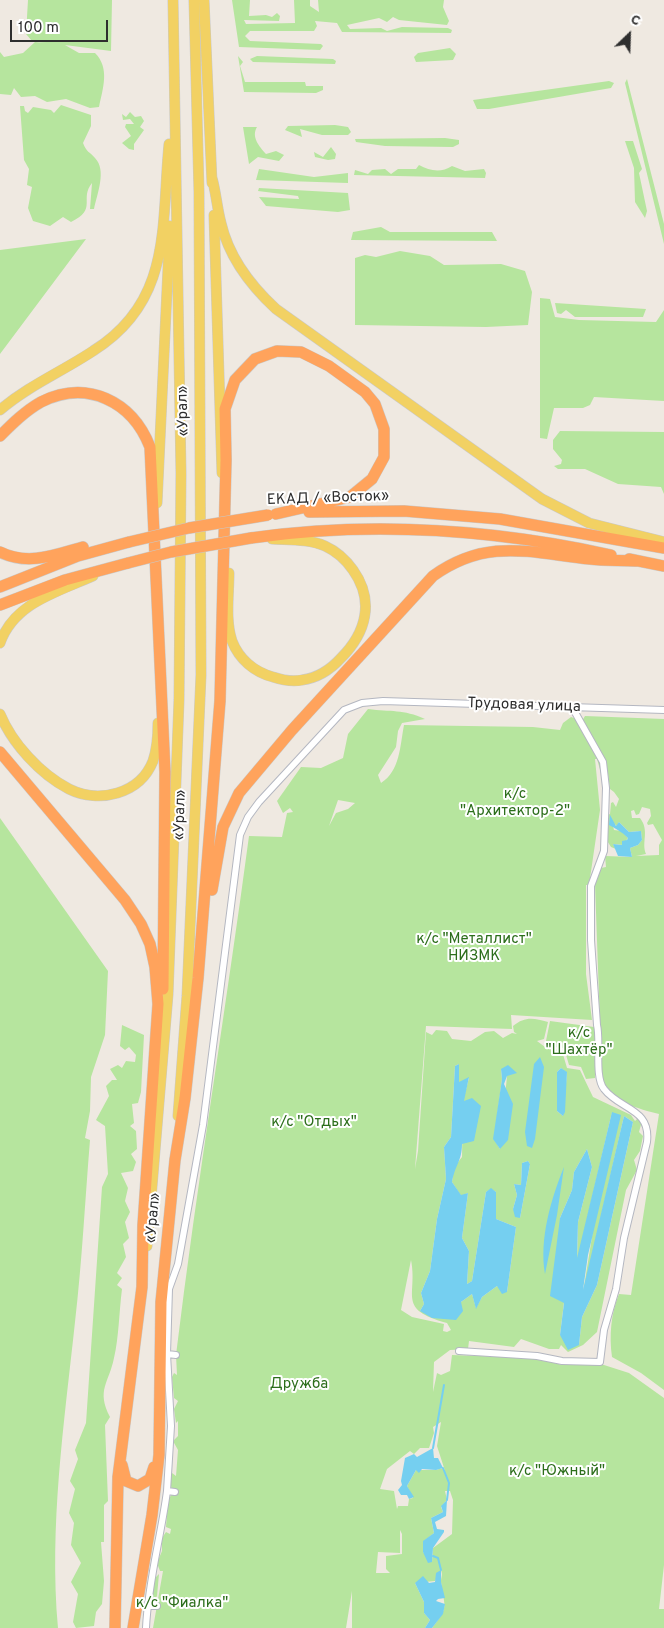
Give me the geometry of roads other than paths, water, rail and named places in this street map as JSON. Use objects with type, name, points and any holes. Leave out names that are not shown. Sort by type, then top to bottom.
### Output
[{"type":"highway","points":[[178,1135],[185,1098],[198,978],[220,701],[225,529],[225,409],[234,380],[249,364],[264,355],[277,351],[301,352],[329,366],[365,392],[375,404],[384,429],[384,457],[372,478],[350,498],[272,515]]},
{"type":"highway","points":[[0,436],[28,411],[54,397],[82,393],[96,395],[116,403],[136,420],[150,446],[165,772],[165,926],[163,1003],[154,1084],[143,1225],[142,1287]]},
{"type":"highway","name":"ЕКАД / «Восток»","points":[[0,587],[78,556],[129,542],[189,528],[272,515],[404,511],[500,519],[664,548]]},
{"type":"highway","name":"ЕКАД / «Восток»","points":[[0,605],[65,580],[171,552],[251,538],[318,530],[422,529],[492,534],[546,542],[664,566]]},
{"type":"highway","points":[[0,552],[22,559],[42,559],[106,541],[129,542]]},
{"type":"highway","points":[[198,978],[218,849],[223,827],[232,806],[264,762],[433,576],[460,560],[482,552],[503,550],[521,550],[592,560],[636,561]]},
{"type":"highway","points":[[0,752],[126,900],[141,924],[150,944],[157,988],[154,1084]]},
{"type":"highway","name":"«Урал»","points":[[133,1628],[153,1507],[159,1454],[161,1302],[178,1135]]},
{"type":"highway","name":"«Урал»","points":[[115,1628],[117,1498],[121,1441],[142,1287]]},
{"type":"highway","points":[[121,1441],[123,1475],[131,1485],[144,1484],[150,1479],[159,1454]]},
{"type":"main road","name":"«Урал»","points":[[178,1135],[178,1101],[187,996],[201,675],[199,192],[194,0]]},
{"type":"main road","points":[[204,0],[212,178],[220,462],[224,501]]},
{"type":"main road","name":"«Урал»","points":[[142,1287],[168,994],[176,807],[181,473],[172,5]]},
{"type":"main road","points":[[155,541],[170,210],[172,5]]},
{"type":"main road","points":[[0,410],[20,394],[95,350],[118,332],[141,305],[150,290],[160,256],[170,130]]},
{"type":"main road","points":[[212,178],[220,222],[236,262],[260,294],[276,309],[542,500],[589,523],[664,542]]},
{"type":"main road","points":[[225,529],[228,557],[228,625],[239,654],[256,671],[264,675],[290,681],[315,677],[338,662],[358,639],[367,609],[362,586],[347,562],[324,546],[303,541],[251,538]]},
{"type":"main road","points":[[0,643],[8,626],[27,606],[116,565]]},
{"type":"main road","points":[[0,714],[12,736],[26,753],[68,789],[99,796],[116,793],[138,782],[153,760],[158,741],[159,657]]},
{"type":"street","name":"Трудовая улица","points":[[146,1628],[146,1606],[162,1531],[167,1491],[171,1426],[167,1354],[169,1289],[178,1264],[203,1125],[240,835],[248,817],[259,802],[344,710],[362,703],[383,701],[664,710]]},
{"type":"street","points":[[459,1351],[537,1356],[562,1362],[600,1362],[604,1330],[616,1289],[624,1238],[647,1142],[648,1131],[644,1120],[604,1090],[600,1082],[599,1034],[591,940],[591,886],[604,851],[606,788],[602,762],[572,707]]},
{"type":"street","points":[[167,1354],[176,1355]]},
{"type":"street","points":[[167,1491],[175,1492]]},
{"type":"street","points":[[146,1606],[157,1606]]},
{"type":"water","points":[[610,815],[616,826],[619,822],[629,832],[641,831],[642,840],[638,845],[630,848],[632,857],[618,856],[613,844],[622,845],[622,841],[628,838],[609,825]]},
{"type":"water","points":[[540,1057],[544,1067],[535,1139],[532,1148],[527,1146],[525,1132],[534,1064]]},
{"type":"water","points":[[459,1064],[459,1082],[469,1077],[464,1101],[472,1098],[481,1106],[474,1141],[462,1144],[461,1155],[452,1182],[461,1195],[468,1193],[462,1238],[469,1251],[467,1284],[472,1281],[486,1192],[491,1188],[496,1192],[496,1219],[516,1227],[507,1292],[502,1294],[497,1286],[482,1297],[476,1309],[472,1294],[461,1302],[463,1311],[456,1320],[432,1318],[420,1311],[424,1304],[421,1293],[430,1271],[437,1219],[446,1179],[444,1147],[451,1137],[455,1066]]},
{"type":"water","points":[[508,1065],[517,1073],[507,1076],[504,1084],[513,1104],[508,1140],[500,1149],[493,1139],[502,1079],[501,1069]]},
{"type":"water","points":[[561,1068],[567,1072],[565,1112],[563,1116],[557,1111],[557,1072]]},
{"type":"water","points":[[612,1112],[621,1115],[588,1255],[583,1290],[624,1116],[633,1122],[597,1285],[582,1317],[579,1345],[568,1350],[560,1335],[564,1303],[550,1296],[560,1218],[572,1190],[574,1172],[587,1149],[592,1167],[578,1222],[577,1258]]},
{"type":"water","points":[[528,1161],[530,1164],[520,1218],[515,1217],[513,1209],[517,1195],[514,1184],[521,1185],[522,1163]]},
{"type":"water","points":[[564,1167],[545,1274],[544,1247],[547,1219]]},
{"type":"water","points":[[433,1448],[434,1458],[438,1458],[443,1468],[436,1470],[422,1469],[419,1473],[416,1470],[407,1486],[414,1497],[409,1499],[407,1495],[401,1495],[398,1490],[402,1485],[405,1458],[414,1454],[417,1457]]},
{"type":"water","points":[[447,1500],[446,1516],[435,1522],[437,1529],[444,1530],[444,1532],[433,1548],[432,1562],[428,1563],[423,1552],[423,1541],[434,1533],[431,1518],[443,1512],[441,1506]]},
{"type":"water","points":[[441,1570],[441,1582],[445,1598],[436,1601],[445,1604],[443,1614],[432,1628],[425,1628],[430,1620],[424,1613],[424,1602],[415,1583],[423,1576],[429,1583],[435,1582],[436,1573]]},
{"type":"waterway","points":[[433,1448],[444,1385]]},
{"type":"waterway","points":[[443,1468],[449,1483],[447,1500]]},
{"type":"waterway","points":[[433,1556],[438,1558],[441,1570]]},
{"type":"park label","name":"к/с \"Архитектор-2\"","points":[[515,804]]},
{"type":"park label","name":"к/с \"Металлист\" НИЗМК","points":[[474,948]]},
{"type":"park label","name":"к/с \"Шахтёр\"","points":[[579,1042]]},
{"type":"park label","name":"к/с \"Отдых\"","points":[[314,1123]]},
{"type":"park label","name":"Дружба","points":[[299,1385]]},
{"type":"park label","name":"к/с \"Южный\"","points":[[557,1472]]},
{"type":"park label","name":"к/с \"Фиалка\"","points":[[182,1604]]}]
